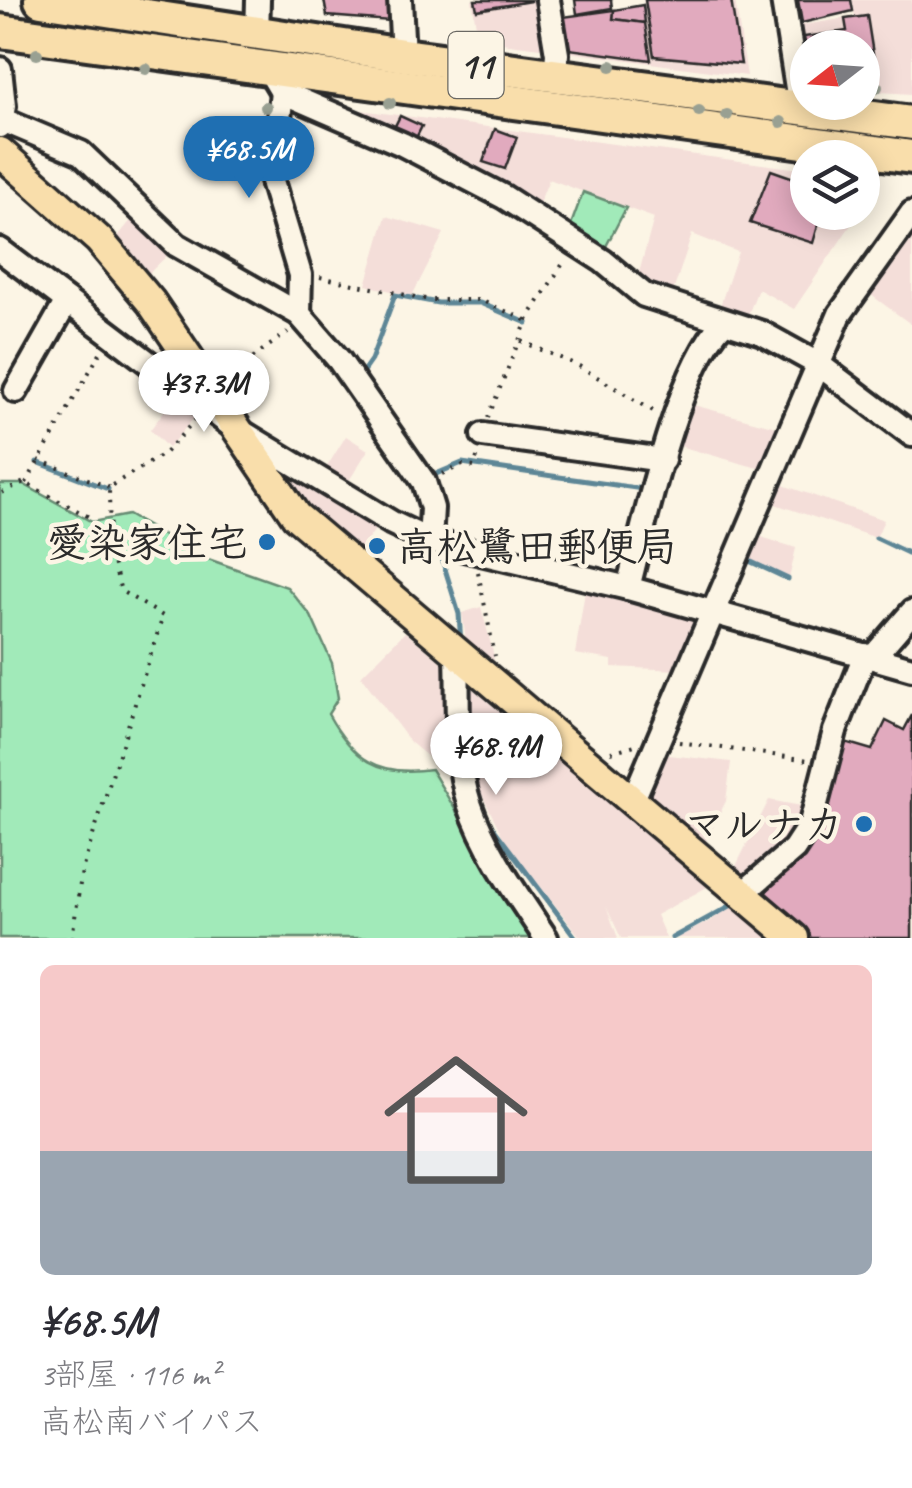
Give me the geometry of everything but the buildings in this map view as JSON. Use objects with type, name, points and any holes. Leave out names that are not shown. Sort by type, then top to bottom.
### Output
[{"type":"highway","name":"11","points":[[41,0],[403,56],[790,106]]},
{"type":"highway","name":"11","points":[[0,31],[276,82],[912,157]]},
{"type":"highway","name":"11","points":[[880,118],[912,122]]},
{"type":"main road","points":[[0,152],[39,184],[122,266],[152,302],[209,401],[232,426],[296,516],[468,666],[794,938]]},
{"type":"street","points":[[257,34],[258,0]]},
{"type":"street","points":[[400,0],[403,56]]},
{"type":"street","points":[[548,0],[556,54],[555,76]]},
{"type":"street","points":[[784,0],[790,40]]},
{"type":"street","points":[[0,69],[1,123],[81,154],[176,244],[299,314],[339,360],[424,482],[432,508],[430,540]]},
{"type":"street","points":[[299,314],[300,275],[272,181],[276,82],[474,180],[576,243],[644,295],[762,333],[818,364],[912,436]]},
{"type":"street","points":[[632,802],[840,314],[912,213]]},
{"type":"street","points":[[0,250],[111,336],[209,401]]},
{"type":"street","points":[[16,391],[67,301]]},
{"type":"street","points":[[628,588],[663,460],[700,354],[723,323]]},
{"type":"street","points":[[232,426],[392,523],[430,540],[628,588],[912,669]]},
{"type":"street","points":[[483,434],[663,460]]},
{"type":"street","points":[[742,894],[804,836],[818,809],[841,713],[869,656],[912,612]]},
{"type":"street","points":[[468,666],[461,767],[469,803],[503,870],[546,938]]},
{"type":"path","points":[[424,482],[463,465],[474,466],[528,321],[576,243]]},
{"type":"path","points":[[300,275],[430,300],[480,300],[528,321]]},
{"type":"path","points":[[108,487],[165,453],[220,382],[300,323],[299,314]]},
{"type":"path","points":[[2,493],[26,483],[111,336]]},
{"type":"path","points":[[521,341],[604,380],[675,426]]},
{"type":"path","points":[[38,460],[108,487]]},
{"type":"path","points":[[26,483],[93,519]]},
{"type":"path","points":[[72,938],[82,870],[163,616],[122,591],[110,552],[108,487]]},
{"type":"path","points":[[468,666],[496,675],[476,553]]},
{"type":"path","points":[[587,765],[594,756],[658,740],[828,762]]},
{"type":"shaded area","points":[[472,0],[539,0],[546,42],[540,48],[478,40]]},
{"type":"shaded area","points":[[643,0],[735,0],[747,76],[568,52],[558,19],[644,6]]},
{"type":"shaded area","points":[[852,0],[912,0],[912,94],[880,92],[880,30],[797,30],[796,26],[855,17]]},
{"type":"shaded area","points":[[338,107],[790,168],[790,230],[847,230],[794,309],[758,289],[745,323],[717,315],[738,252],[692,234],[671,298],[637,280],[654,218],[549,179],[537,209]]},
{"type":"shaded area","points":[[136,214],[174,249],[146,276],[115,240]]},
{"type":"shaded area","points":[[386,216],[444,233],[412,296],[366,285]]},
{"type":"shaded area","points":[[912,227],[912,325],[867,292]]},
{"type":"shaded area","points":[[177,394],[200,411],[168,448],[150,430]]},
{"type":"shaded area","points":[[686,403],[780,428],[765,470],[672,444]]},
{"type":"shaded area","points":[[346,436],[368,450],[347,484],[325,470]]},
{"type":"shaded area","points":[[279,461],[379,524],[357,555],[304,504],[274,466]]},
{"type":"shaded area","points":[[777,483],[884,520],[876,538],[769,502]]},
{"type":"shaded area","points":[[755,535],[796,548],[789,579],[745,558]]},
{"type":"shaded area","points":[[586,585],[697,618],[679,670],[612,667],[612,660],[575,654]]},
{"type":"shaded area","points":[[481,607],[495,671],[467,647],[462,613]]},
{"type":"shaded area","points":[[405,632],[450,669],[454,778],[410,742],[361,676]]},
{"type":"shaded area","points":[[468,685],[709,886],[656,915],[666,938],[621,938],[606,906],[618,938],[581,938],[506,843],[472,775]]},
{"type":"shaded area","points":[[660,754],[731,762],[726,801],[704,845],[648,799],[646,786]]},
{"type":"shaded area","points":[[769,800],[812,808],[809,819],[748,882],[734,870]]},
{"type":"shaded area","points":[[731,907],[769,938],[676,938],[710,921]]},
{"type":"green space","points":[[583,192],[626,208],[603,252],[569,230]]},
{"type":"green space","points":[[0,484],[23,484],[92,522],[128,515],[197,555],[287,587],[311,616],[332,663],[338,698],[328,714],[337,730],[358,753],[382,767],[431,769],[532,938],[0,938]]},
{"type":"waterway","points":[[359,377],[371,360],[395,295],[438,303],[480,303],[527,323]]},
{"type":"waterway","points":[[37,462],[108,489]]},
{"type":"waterway","points":[[429,477],[462,463],[643,489]]},
{"type":"waterway","points":[[876,538],[912,555]]},
{"type":"waterway","points":[[440,553],[459,614],[461,644]]},
{"type":"waterway","points":[[745,559],[788,579]]},
{"type":"waterway","points":[[488,821],[576,938]]},
{"type":"waterway","points":[[672,938],[730,906]]},
{"type":"place","name":"愛染家住宅","points":[[267,542]]},
{"type":"place","name":"高松鷺田郵便局","points":[[377,546]]},
{"type":"place","name":"マルナカ","points":[[864,824]]}]
